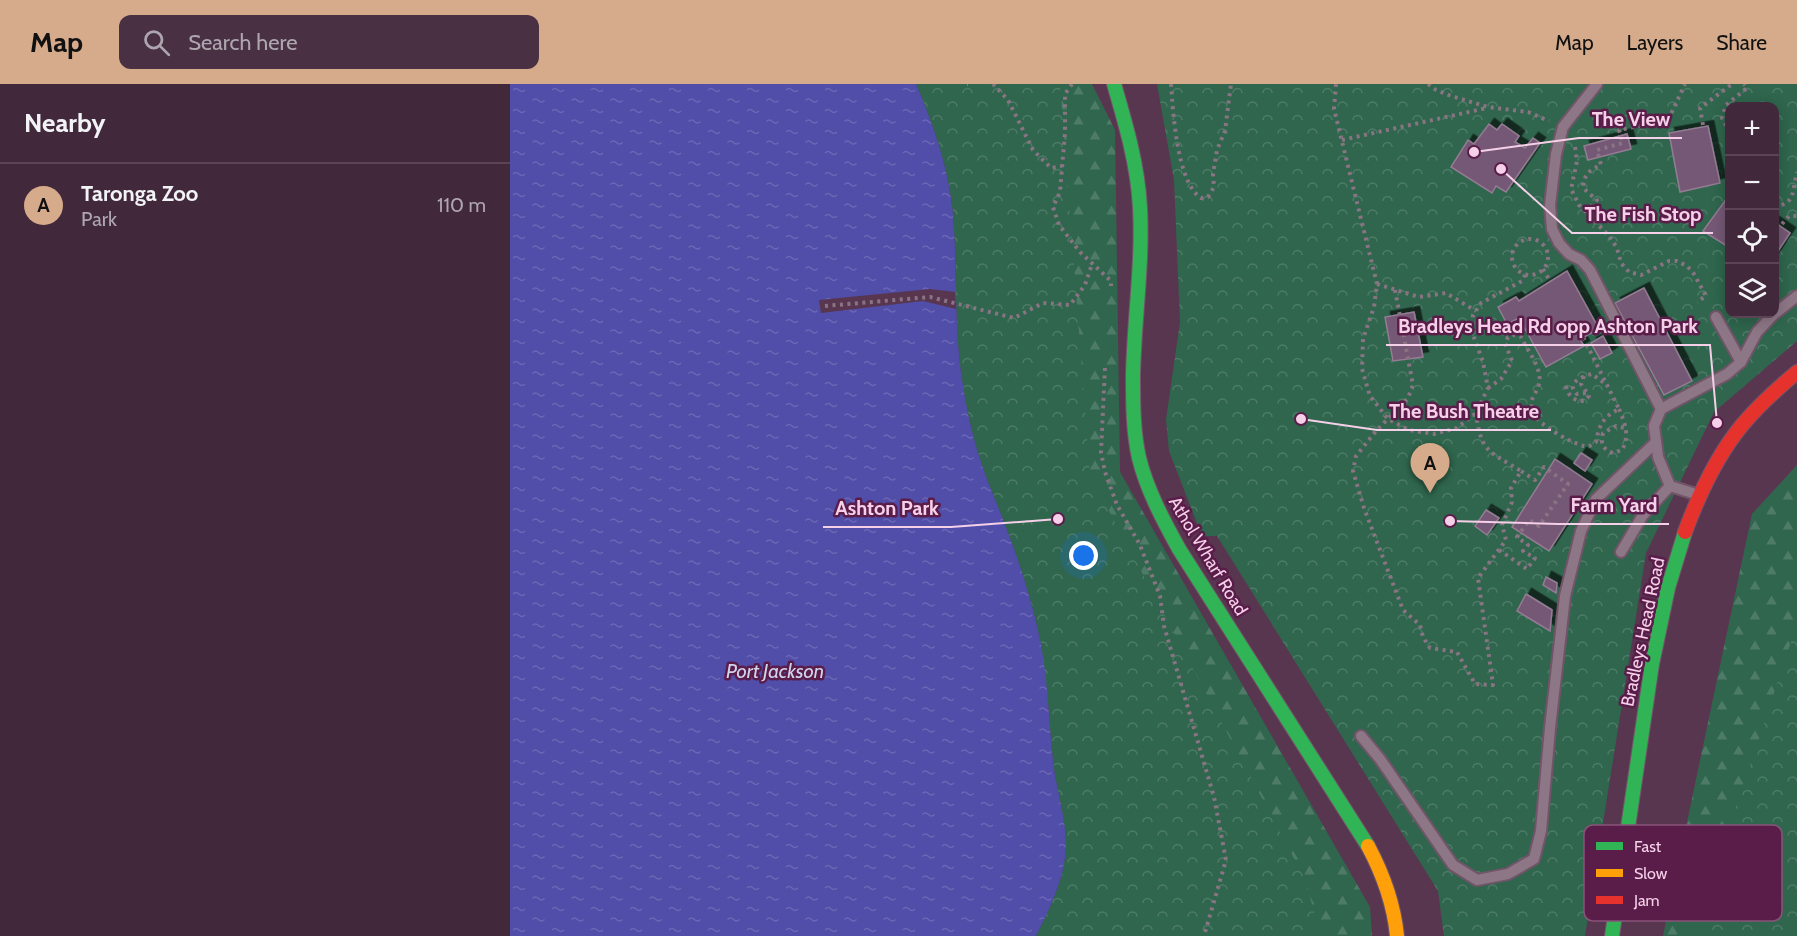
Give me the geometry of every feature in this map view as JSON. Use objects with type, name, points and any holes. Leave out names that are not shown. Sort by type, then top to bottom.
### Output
[{"type":"main road","name":"Athol Wharf Road","points":[[1114,84],[1135,164],[1140,208],[1133,420],[1139,457],[1148,488],[1179,549],[1369,848],[1382,875],[1397,936]]},
{"type":"main road","name":"Bradleys Head Road","points":[[1628,825],[1648,687],[1661,617],[1684,531],[1700,495],[1730,442],[1773,393],[1797,372]]},
{"type":"main road","name":"Bradleys Head Road","points":[[1612,936],[1614,921]]},
{"type":"lane","points":[[1597,84],[1563,126],[1556,154],[1550,206],[1552,229],[1559,243],[1569,254],[1581,260],[1590,270],[1661,409]]},
{"type":"lane","points":[[1670,486],[1658,457],[1654,426],[1661,409],[1727,374],[1741,362],[1757,332],[1773,315],[1797,296]]},
{"type":"lane","points":[[1716,317],[1741,362]]},
{"type":"lane","points":[[1361,736],[1380,759],[1453,865],[1477,880],[1508,874],[1534,859],[1541,831],[1565,596],[1581,531],[1596,499],[1656,442]]},
{"type":"lane","points":[[1670,486],[1700,495]]},
{"type":"lane","points":[[1621,552],[1643,515],[1670,486]]},
{"type":"path","points":[[993,84],[1008,100],[1033,150],[1051,168],[1062,166]]},
{"type":"path","points":[[1171,84],[1176,137],[1188,183],[1195,194],[1202,198],[1209,196],[1214,187],[1213,174],[1225,131],[1231,84]]},
{"type":"path","points":[[1336,84],[1334,109],[1377,284],[1374,307],[1363,339],[1362,369],[1370,396],[1388,418],[1409,430],[1434,434],[1457,428],[1476,413],[1488,388],[1501,379],[1512,361],[1505,344],[1508,337],[1513,335],[1521,337],[1539,371],[1539,383],[1531,405],[1535,417],[1543,424],[1567,440],[1583,446],[1591,446],[1596,442],[1598,427],[1607,415],[1618,409]]},
{"type":"path","points":[[1428,84],[1451,96],[1488,107],[1528,112],[1563,126]]},
{"type":"path","points":[[1585,212],[1597,200],[1583,188],[1583,181],[1592,168],[1601,165],[1597,150],[1623,143],[1619,130],[1665,121],[1671,114],[1685,84]]},
{"type":"path","points":[[1703,125],[1700,108],[1732,84]]},
{"type":"path","points":[[1730,102],[1747,88],[1744,84]]},
{"type":"path","points":[[1342,141],[1488,107]]},
{"type":"path","points":[[1725,108],[1722,118],[1725,123]]},
{"type":"path","points":[[1779,205],[1787,203],[1793,196],[1797,172]]},
{"type":"path","points":[[1571,189],[1579,205],[1609,236],[1617,248],[1621,263],[1629,272],[1641,275],[1669,261],[1677,261],[1687,266],[1694,274],[1706,297],[1697,302]]},
{"type":"path","points":[[1782,224],[1789,216],[1797,216]]},
{"type":"path","points":[[1526,239],[1538,241],[1543,245],[1547,261],[1543,269],[1537,274],[1525,275],[1515,268],[1511,256],[1515,245],[1526,239]]},
{"type":"path","points":[[825,306],[930,297],[1014,318],[1042,303],[1070,305],[1085,285],[1092,263]]},
{"type":"path","points":[[1543,269],[1550,281]]},
{"type":"path","points":[[1488,388],[1483,362],[1472,332],[1473,315],[1481,303],[1522,280],[1525,275]]},
{"type":"path","points":[[1377,284],[1419,297],[1446,293],[1476,311]]},
{"type":"path","points":[[1395,290],[1413,385],[1408,398],[1356,456],[1353,471],[1364,508],[1403,610],[1420,625],[1430,648],[1457,652],[1475,684],[1493,685],[1478,578],[1506,540],[1502,525],[1512,502],[1511,488],[1521,471]]},
{"type":"path","points":[[1583,337],[1625,428],[1626,442],[1622,450],[1613,453],[1608,451],[1601,440],[1603,433],[1616,426],[1625,428]]},
{"type":"path","points":[[1587,393],[1577,394],[1573,387],[1575,382],[1584,376],[1592,374],[1607,385]]},
{"type":"path","points":[[1566,386],[1571,398],[1578,401],[1588,399],[1589,396],[1581,384],[1584,376]]},
{"type":"path","points":[[1476,413],[1478,432],[1485,449],[1535,480],[1544,467],[1568,484],[1539,526],[1528,520],[1517,537],[1528,544],[1523,551],[1535,558],[1527,569],[1499,550]]},
{"type":"green space","points":[[916,84],[1060,84],[1090,475],[1306,881],[1320,936],[1036,936],[1060,881],[1066,846],[1053,761],[1043,659],[1024,577],[984,471],[969,418],[958,348],[951,198],[940,148]]},
{"type":"green space","points":[[967,84],[1092,84],[1115,130],[1120,472],[1370,907],[1372,936],[1079,936]]},
{"type":"green space","points":[[1157,84],[1797,84],[1797,341],[1714,412],[1646,553],[1603,825],[1584,825],[1584,921],[1587,921],[1585,936],[1444,936],[1438,891],[1217,536],[1202,536],[1169,451],[1166,420],[1180,322],[1174,180]]},
{"type":"green space","points":[[1797,465],[1797,936],[1663,936],[1666,921],[1782,921],[1782,825],[1686,825],[1752,514]]},
{"type":"green space","points":[[1797,624],[1797,936],[1693,936],[1698,921],[1782,921],[1782,825],[1730,825]]},
{"type":"water","name":"Port Jackson","points":[[510,84],[916,84],[940,148],[951,198],[958,348],[969,418],[984,471],[1024,577],[1043,659],[1053,761],[1066,846],[1060,881],[1036,936],[510,936]]},
{"type":"pier","points":[[930,289],[955,292],[956,309],[923,301],[821,313],[819,300]]},
{"type":"building","points":[[1489,124],[1497,130],[1502,124],[1519,136],[1515,142],[1525,148],[1533,138],[1540,143],[1506,192],[1496,186],[1492,193],[1451,167],[1468,140],[1474,144]]},
{"type":"building","points":[[1708,126],[1720,183],[1680,192],[1669,133]]},
{"type":"building","points":[[1627,134],[1631,149],[1588,160],[1584,146]]},
{"type":"building","points":[[1725,201],[1725,245],[1703,231]]},
{"type":"building","points":[[1779,225],[1790,233],[1779,250]]},
{"type":"building","points":[[1567,271],[1599,329],[1580,339],[1584,346],[1546,367],[1519,318],[1507,324],[1498,307],[1516,297],[1519,301]]},
{"type":"building","points":[[1644,288],[1692,381],[1664,395],[1615,303]]},
{"type":"building","points":[[1414,312],[1423,357],[1393,361],[1385,317]]},
{"type":"building","points":[[1603,336],[1612,353],[1600,359],[1591,343]]},
{"type":"building","points":[[1581,453],[1592,460],[1585,471],[1574,463]]},
{"type":"building","points":[[1555,459],[1592,484],[1549,551],[1512,527]]},
{"type":"building","points":[[1486,510],[1499,518],[1487,535],[1475,526]]},
{"type":"building","points":[[1546,577],[1557,583],[1556,593],[1543,585]]},
{"type":"building","points":[[1526,594],[1552,610],[1550,631],[1517,611]]},
{"type":"traffic: fast","points":[[1114,84],[1127,130],[1139,192],[1140,250],[1133,396],[1136,438],[1142,470],[1156,505],[1179,549],[1368,846]]},
{"type":"traffic: fast","points":[[1628,825],[1652,664],[1668,588],[1685,532]]},
{"type":"traffic: fast","points":[[1612,936],[1614,921]]},
{"type":"traffic: slow","points":[[1368,846],[1387,890],[1397,936]]},
{"type":"traffic: jam","points":[[1685,532],[1710,475],[1734,436],[1762,403],[1797,372]]},
{"type":"place","name":"The View","points":[[1474,152]]},
{"type":"place","name":"The Fish Stop","points":[[1501,169]]},
{"type":"place","name":"The Bush Theatre","points":[[1301,419]]},
{"type":"place","name":"Bradleys Head Rd opp Ashton Park","points":[[1717,423]]},
{"type":"place","name":"Taronga Zoo","points":[[1430,493]]},
{"type":"place","name":"Ashton Park","points":[[1058,519]]},
{"type":"place","name":"Farm Yard","points":[[1450,521]]}]
